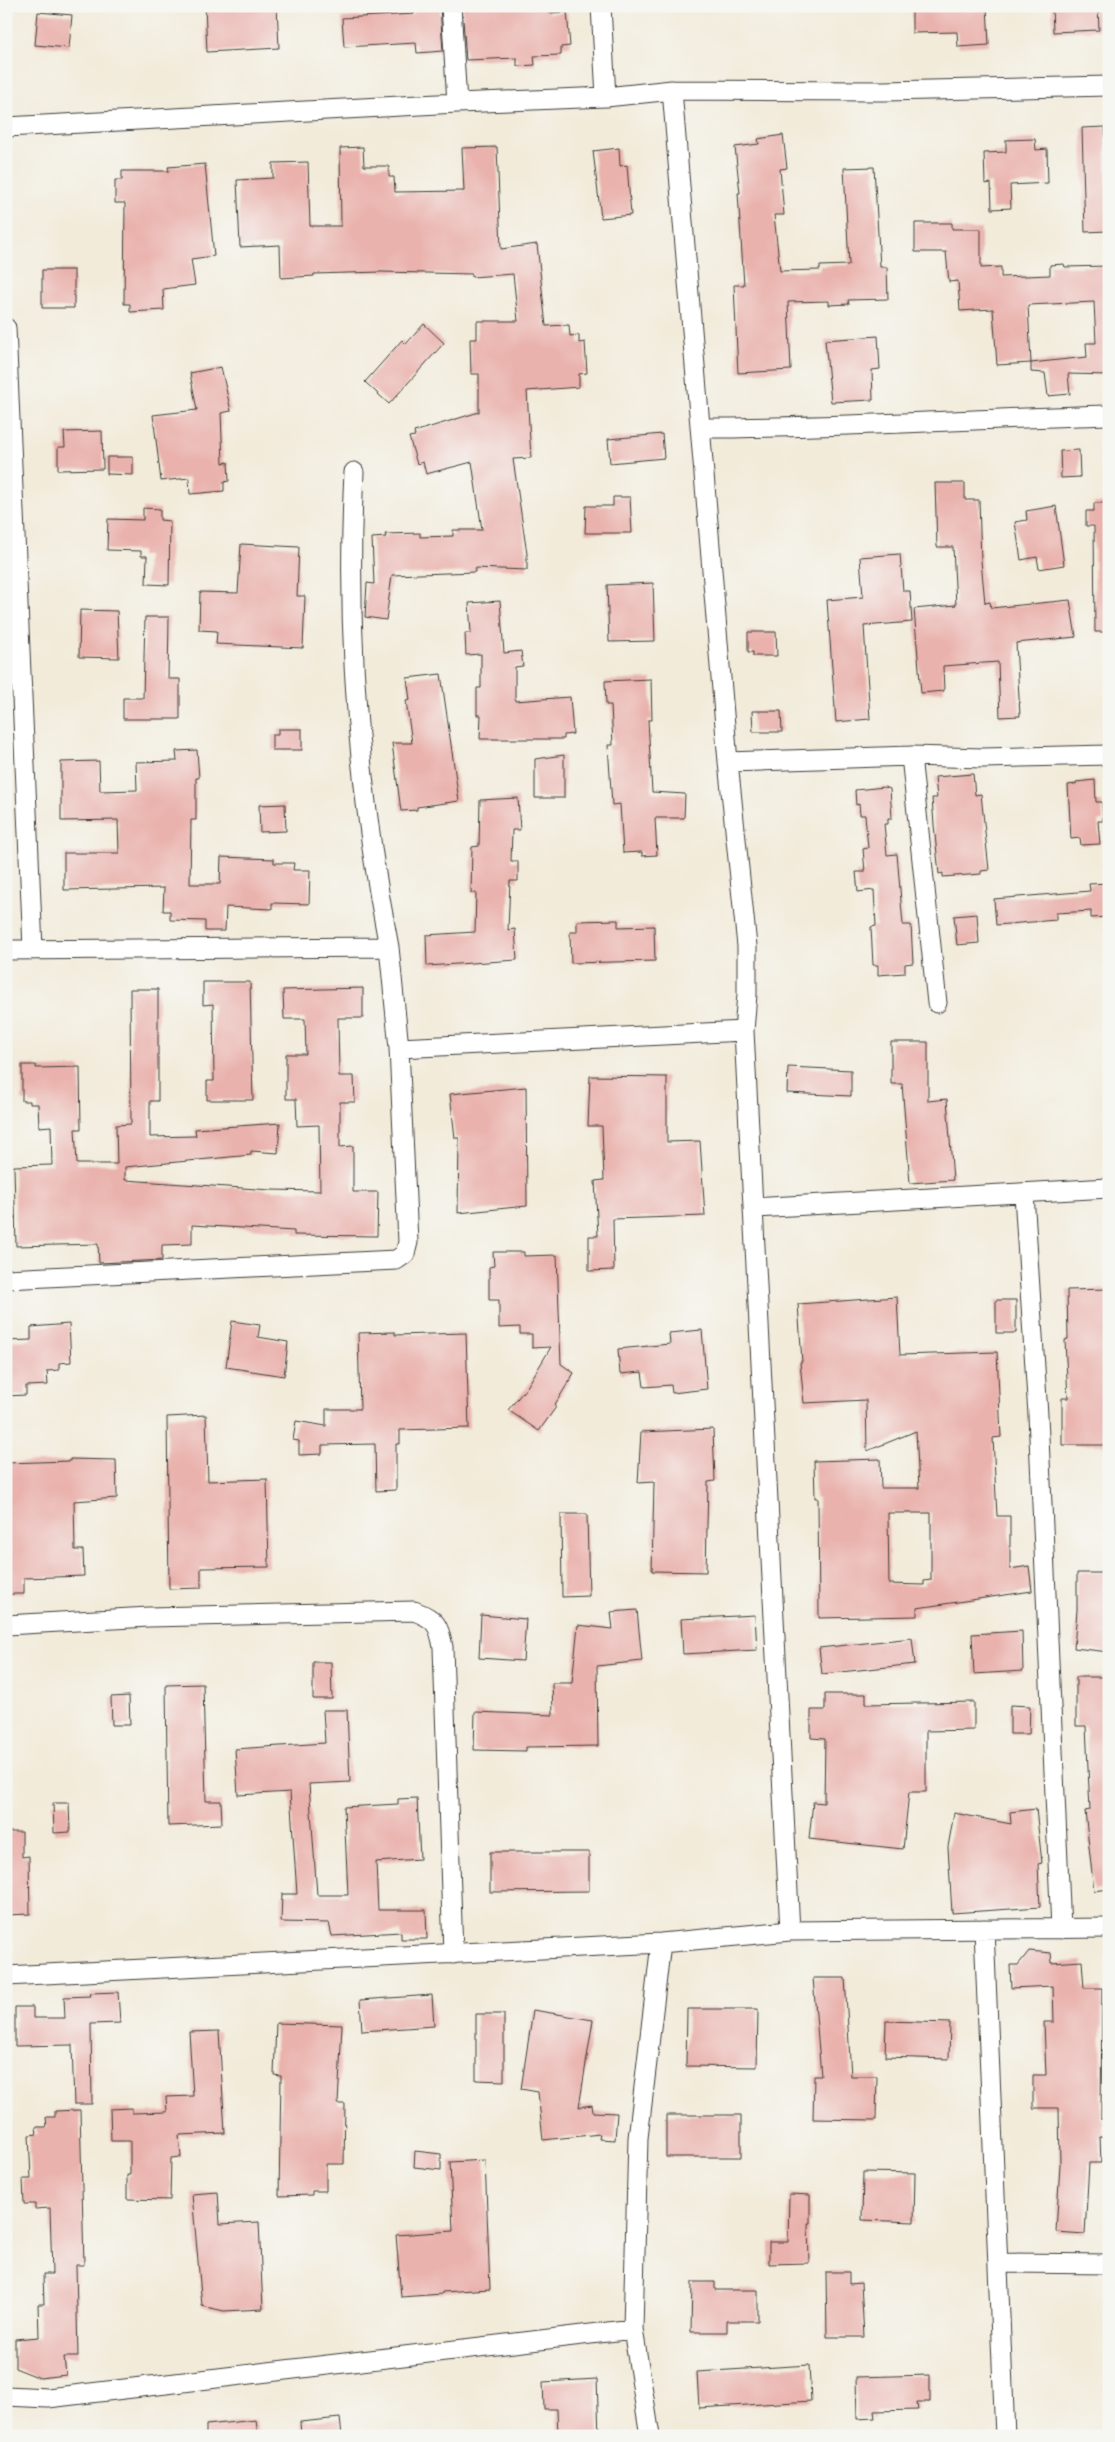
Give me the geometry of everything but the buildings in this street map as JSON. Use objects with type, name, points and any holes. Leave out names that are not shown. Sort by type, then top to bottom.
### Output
[{"type":"street","points":[[451,6],[457,102]]},
{"type":"street","points":[[601,6],[606,97]]},
{"type":"street","points":[[6,127],[457,102],[606,97],[672,90],[884,92],[1109,86]]},
{"type":"street","points":[[672,90],[728,762],[747,946],[747,994],[744,1031],[790,1932]]},
{"type":"street","points":[[6,328],[13,627],[33,949]]},
{"type":"street","points":[[701,428],[791,428],[925,421],[1109,415]]},
{"type":"street","points":[[6,1279],[396,1260],[405,1254],[408,1242],[399,1048],[389,947],[374,869],[363,784],[352,643],[350,550],[354,472]]},
{"type":"street","points":[[728,762],[911,756],[982,758],[1109,755]]},
{"type":"street","points":[[911,756],[938,1003]]},
{"type":"street","points":[[6,950],[389,947]]},
{"type":"street","points":[[399,1048],[744,1031]]},
{"type":"street","points":[[754,1208],[1109,1188]]},
{"type":"street","points":[[1024,1194],[1038,1424],[1061,1929]]},
{"type":"street","points":[[6,1625],[149,1617],[414,1611],[431,1617],[440,1630],[443,1647],[452,1954]]},
{"type":"street","points":[[6,1976],[661,1944],[790,1932],[1109,1928]]},
{"type":"street","points":[[984,1929],[1005,2436]]},
{"type":"street","points":[[650,2436],[633,2330],[638,2138],[661,1944]]},
{"type":"street","points":[[998,2263],[1109,2264]]},
{"type":"street","points":[[6,2396],[48,2398],[633,2330]]}]
